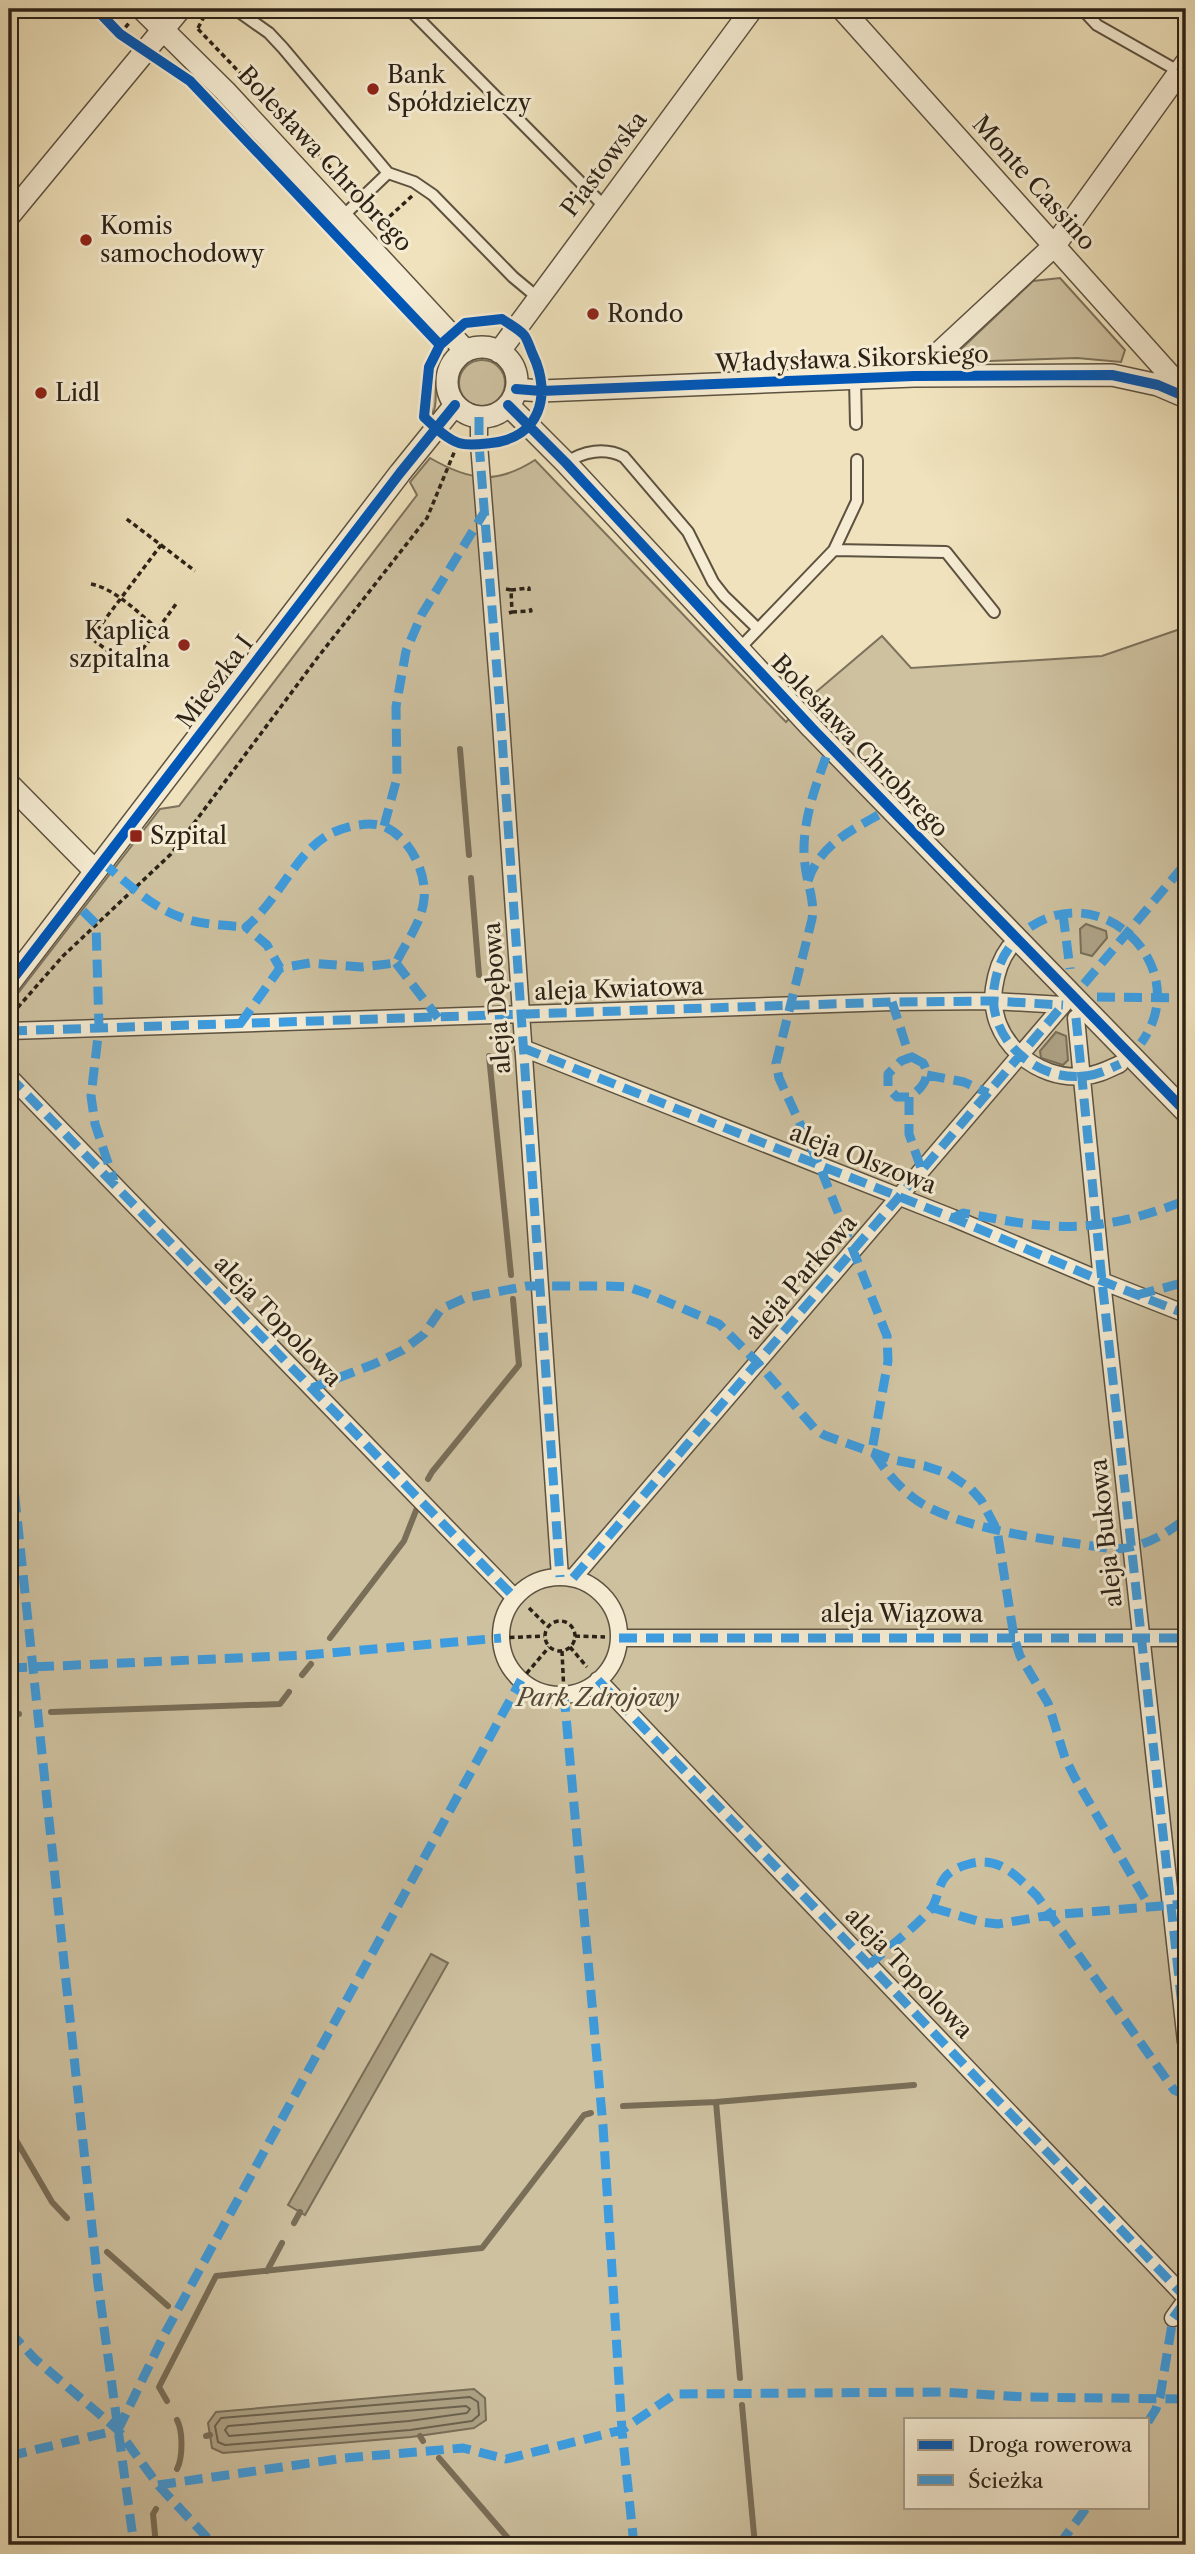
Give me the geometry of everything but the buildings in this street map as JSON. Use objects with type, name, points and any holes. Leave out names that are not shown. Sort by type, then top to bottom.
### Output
[{"type":"street","name":"Bolesława Chrobrego","points":[[142,9],[342,217],[465,350]]},
{"type":"street","points":[[9,216],[180,9]]},
{"type":"street","name":"Piastowska","points":[[499,352],[752,9]]},
{"type":"street","name":"Monte Cassino","points":[[842,9],[1186,395]]},
{"type":"street","points":[[914,376],[1055,245],[1184,71]]},
{"type":"street","points":[[481,347],[499,352],[512,363],[516,372],[512,397],[498,413],[479,417],[467,414],[455,405],[447,388],[448,372],[453,361],[465,350],[481,347]]},
{"type":"street","name":"Władysława Sikorskiego","points":[[512,397],[541,391],[914,376],[1112,375],[1158,385],[1186,395]]},
{"type":"street","name":"Bolesława Chrobrego","points":[[512,397],[566,463],[738,650],[1186,1112]]},
{"type":"street","name":"Mieszka I","points":[[9,984],[455,405]]},
{"type":"street","name":"aleja Dębowa","points":[[479,417],[523,1048],[566,1577]]},
{"type":"street","points":[[9,785],[95,871]]},
{"type":"street","points":[[1009,948],[997,973],[993,1001],[1003,1033],[1020,1055],[1049,1073],[1067,1077],[1105,1072],[1120,1064]]},
{"type":"street","name":"aleja Kwiatowa","points":[[9,1031],[993,1001],[1063,1004]]},
{"type":"street","name":"aleja Parkowa","points":[[566,1577],[899,1198],[1063,1004]]},
{"type":"street","name":"aleja Bukowa","points":[[1076,1018],[1102,1282],[1186,2042]]},
{"type":"street","name":"aleja Olszowa","points":[[523,1048],[953,1218],[1102,1282],[1186,1314]]},
{"type":"street","name":"aleja Topolowa","points":[[9,1076],[515,1598]]},
{"type":"street","points":[[566,1577],[589,1584],[606,1600],[617,1621],[619,1638],[616,1654],[609,1668],[588,1687],[564,1694],[534,1689],[521,1680],[507,1661],[501,1638],[502,1624],[515,1598],[527,1587],[543,1579],[566,1577]]},
{"type":"street","name":"aleja Wiązowa","points":[[619,1638],[1186,1638]]},
{"type":"street","name":"aleja Topolowa","points":[[598,1680],[1186,2299]]},
{"type":"street","points":[[1173,2318],[1186,2299]]},
{"type":"lane","points":[[235,9],[269,33],[283,48],[388,173],[414,182],[433,195],[513,277],[537,297]]},
{"type":"lane","points":[[409,9],[605,206]]},
{"type":"lane","points":[[1082,9],[1097,24],[1184,71]]},
{"type":"lane","points":[[342,217],[388,173]]},
{"type":"lane","points":[[855,379],[856,424]]},
{"type":"lane","points":[[566,463],[577,455],[597,451],[624,457],[688,532],[713,582],[758,629]]},
{"type":"lane","points":[[738,650],[834,550],[857,501],[857,460]]},
{"type":"lane","points":[[834,550],[946,552],[994,612]]},
{"type":"path","points":[[198,29],[208,11],[202,9]]},
{"type":"path","points":[[375,230],[422,187]]},
{"type":"path","points":[[9,1018],[63,956],[171,854],[426,518],[458,443]]},
{"type":"path","points":[[124,517],[195,571]]},
{"type":"path","points":[[161,545],[91,638],[129,667],[176,604]]},
{"type":"path","points":[[91,584],[103,586],[158,629]]},
{"type":"path","points":[[511,590],[529,588],[529,591]]},
{"type":"path","points":[[512,612],[531,611],[530,608]]},
{"type":"path","points":[[1180,1209],[1183,1222]]},
{"type":"path","points":[[515,1598],[547,1626]]},
{"type":"path","points":[[555,1621],[565,1621],[573,1627],[575,1636],[570,1647],[562,1651],[550,1647],[544,1636],[547,1626],[555,1621]]},
{"type":"path","points":[[501,1638],[544,1636]]},
{"type":"path","points":[[575,1636],[619,1638]]},
{"type":"path","points":[[521,1680],[550,1647]]},
{"type":"path","points":[[570,1647],[598,1680]]},
{"type":"path","points":[[562,1651],[564,1694]]},
{"type":"green space","points":[[1060,278],[1125,350],[1121,362],[1077,358],[962,362],[958,352],[1033,281]]},
{"type":"green space","points":[[443,351],[433,414],[432,381],[436,363]]},
{"type":"green space","points":[[482,360],[498,367],[505,383],[498,399],[482,406],[466,399],[459,383],[466,367]]},
{"type":"green space","name":"Park Zdrojowy","points":[[430,458],[458,472],[483,477],[508,473],[535,460],[786,722],[816,692],[882,636],[911,668],[1102,656],[1186,627],[1186,2545],[9,2545],[9,1005],[160,809],[179,806],[417,495],[410,482]]},
{"type":"water","points":[[1086,924],[1106,931],[1107,938],[1092,956],[1081,953],[1080,929]]},
{"type":"water","points":[[1056,1032],[1066,1036],[1068,1060],[1063,1065],[1041,1058],[1040,1051]]},
{"type":"water","points":[[431,1954],[448,1963],[305,2215],[288,2205]]},
{"type":"water","points":[[474,2389],[485,2398],[486,2420],[474,2428],[411,2437],[223,2453],[212,2448],[208,2423],[216,2412]]},
{"type":"waterway","points":[[460,749],[469,855]]},
{"type":"waterway","points":[[471,878],[479,975]]},
{"type":"waterway","points":[[489,1056],[511,1275]]},
{"type":"waterway","points":[[428,1479],[519,1365],[513,1299]]},
{"type":"waterway","points":[[330,1638],[404,1541],[417,1508]]},
{"type":"waterway","points":[[302,1675],[311,1664]]},
{"type":"waterway","points":[[51,1712],[280,1704],[289,1692]]},
{"type":"waterway","points":[[9,1714],[19,1714]]},
{"type":"waterway","points":[[716,2102],[914,2085]]},
{"type":"waterway","points":[[623,2106],[716,2102],[740,2378]]},
{"type":"waterway","points":[[167,2401],[159,2387],[216,2276],[482,2248],[584,2115],[591,2113]]},
{"type":"waterway","points":[[9,2128],[52,2202],[67,2218]]},
{"type":"waterway","points":[[294,2223],[300,2212]]},
{"type":"waterway","points":[[267,2271],[282,2243]]},
{"type":"waterway","points":[[107,2252],[168,2306]]},
{"type":"waterway","points":[[742,2405],[755,2545]]},
{"type":"waterway","points":[[177,2420],[182,2444],[177,2469]]},
{"type":"waterway","points":[[206,2436],[210,2435]]},
{"type":"waterway","points":[[420,2436],[423,2441]]},
{"type":"waterway","points":[[439,2458],[514,2545]]},
{"type":"waterway","points":[[156,2509],[153,2514],[156,2545]]},
{"type":"waterway","points":[[9,2510],[13,2545]]},
{"type":"marked path","points":[[1180,72],[1186,63]]},
{"type":"marked path","points":[[479,417],[560,1577]]},
{"type":"marked path","points":[[384,826],[397,778],[396,707],[406,651],[422,614],[485,511]]},
{"type":"marked path","points":[[826,757],[813,796],[804,838],[812,919],[776,1063],[779,1078],[820,1167],[887,1336],[888,1361],[872,1450],[895,1480],[916,1500],[945,1515],[991,1529],[1113,1549],[1133,1547],[1152,1540],[1186,1518]]},
{"type":"marked path","points":[[808,881],[813,869],[828,849],[847,833],[880,814]]},
{"type":"marked path","points":[[240,1024],[280,968],[310,963],[361,967],[396,963],[417,924],[424,899],[420,868],[402,839],[379,825],[356,825],[328,835],[306,853],[267,905],[246,927],[267,945],[280,968]]},
{"type":"marked path","points":[[102,862],[139,893],[180,917],[196,922],[246,927]]},
{"type":"marked path","points":[[1084,984],[1186,863]]},
{"type":"marked path","points":[[83,911],[96,924],[99,1028],[91,1096],[95,1124],[114,1181]]},
{"type":"marked path","points":[[1063,914],[1070,969]]},
{"type":"marked path","points":[[1030,927],[1059,915],[1087,914],[1112,922],[1134,939],[1149,961],[1157,987],[1155,1015],[1141,1043]]},
{"type":"marked path","points":[[1009,948],[997,972],[994,1007],[998,1024],[1018,1053],[1049,1072],[1067,1076],[1103,1072],[1120,1064]]},
{"type":"marked path","points":[[396,963],[438,1018]]},
{"type":"marked path","points":[[1097,997],[1186,998]]},
{"type":"marked path","points":[[9,1031],[892,1002],[993,1001],[1063,1005]]},
{"type":"marked path","points":[[892,1002],[910,1058]]},
{"type":"marked path","points":[[573,1578],[1063,1005]]},
{"type":"marked path","points":[[1076,1018],[1102,1281],[1186,2042]]},
{"type":"marked path","points":[[523,1048],[953,1218],[1186,1314]]},
{"type":"marked path","points":[[912,1057],[923,1063],[926,1078],[922,1086],[909,1097],[897,1097],[888,1088],[888,1074],[901,1061],[912,1057]]},
{"type":"marked path","points":[[927,1075],[964,1082],[988,1093]]},
{"type":"marked path","points":[[9,1076],[515,1598]]},
{"type":"marked path","points":[[909,1097],[909,1134],[922,1171]]},
{"type":"marked path","points":[[953,1218],[963,1213],[1031,1224],[1088,1226],[1154,1212],[1186,1200]]},
{"type":"marked path","points":[[1183,1222],[1186,1227]]},
{"type":"marked path","points":[[1137,1295],[1186,1282]]},
{"type":"marked path","points":[[312,1388],[403,1350],[424,1334],[441,1309],[465,1298],[527,1286],[628,1287],[719,1324],[757,1362],[815,1429],[824,1435],[894,1460],[949,1474],[971,1489],[981,1500],[997,1530],[1014,1637],[1020,1656],[1048,1703],[1065,1758],[1075,1778],[1151,1909]]},
{"type":"marked path","points":[[9,1441],[98,2284],[134,2545]]},
{"type":"marked path","points":[[9,1668],[306,1655],[501,1638]]},
{"type":"marked path","points":[[619,1638],[1186,1638]]},
{"type":"marked path","points":[[118,2430],[163,2337],[521,1680]]},
{"type":"marked path","points":[[598,1680],[1186,2298]]},
{"type":"marked path","points":[[564,1694],[603,2126],[622,2430],[634,2545]]},
{"type":"marked path","points":[[869,1965],[930,1910],[948,1874],[963,1866],[980,1862],[999,1865],[1015,1875],[1037,1896],[1174,2090],[1186,2095]]},
{"type":"marked path","points":[[933,1908],[981,1922],[998,1924],[1051,1915],[1186,1904]]},
{"type":"marked path","points":[[1150,2419],[1160,2397],[1173,2318],[1186,2300]]},
{"type":"marked path","points":[[9,2331],[35,2359],[118,2430],[158,2485],[214,2545]]},
{"type":"marked path","points":[[158,2485],[345,2458],[463,2448],[506,2459],[622,2430],[675,2394],[943,2392],[1024,2397],[1186,2399]]},
{"type":"marked path","points":[[9,2456],[118,2430]]},
{"type":"marked path","points":[[1059,2545],[1086,2508]]},
{"type":"cycle path","points":[[96,9],[120,34],[190,81],[440,345],[429,367],[424,417],[449,439],[467,444],[508,439],[531,424],[538,412],[541,385],[539,370],[522,333],[502,319],[465,323],[440,345]]},
{"type":"cycle path","points":[[516,389],[541,391],[914,376],[1112,375],[1158,385],[1186,397]]},
{"type":"cycle path","points":[[9,984],[455,405]]},
{"type":"cycle path","points":[[508,405],[566,463],[812,728],[1186,1112]]},
{"type":"place","name":"Bank Spółdzielczy","points":[[373,89]]},
{"type":"place","name":"Komis samochodowy","points":[[86,240]]},
{"type":"place","name":"Rondo","points":[[593,314]]},
{"type":"place","name":"Lidl","points":[[41,393]]},
{"type":"place","name":"Kaplica szpitalna","points":[[184,645]]},
{"type":"place","name":"Szpital","points":[[136,836]]}]
